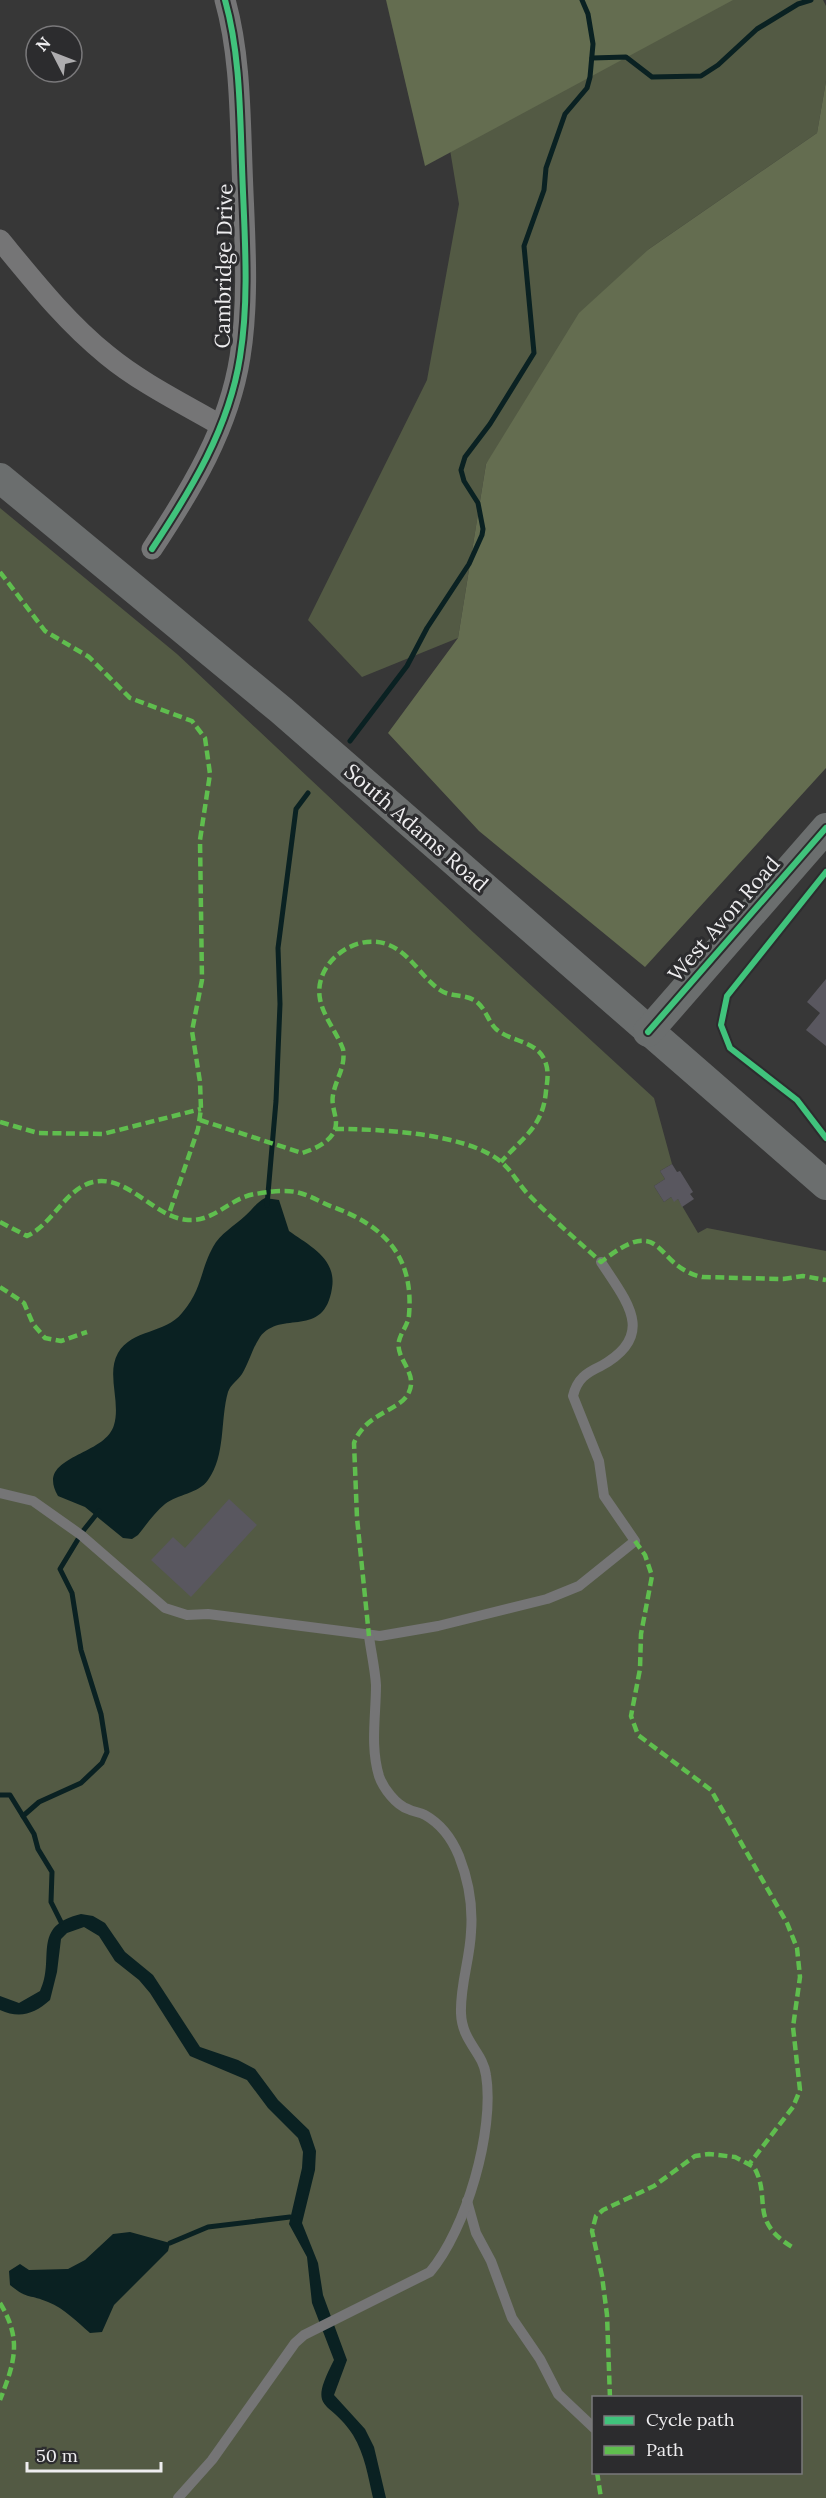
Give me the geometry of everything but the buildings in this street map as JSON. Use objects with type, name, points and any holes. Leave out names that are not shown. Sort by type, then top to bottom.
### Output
[{"type":"main road","name":"South Adams Road","points":[[0,478],[281,710],[826,1185]]},
{"type":"main road","name":"West Avon Road","points":[[648,1032],[826,828]]},
{"type":"street","name":"Cambridge Drive","points":[[152,549],[196,478],[220,425],[241,355],[245,277],[236,56],[225,0]]},
{"type":"street","points":[[0,240],[47,296],[108,356],[139,378],[220,425]]},
{"type":"lane","points":[[0,1493],[33,1502],[81,1535],[165,1608],[175,1613],[314,1626],[369,1636],[438,1626],[547,1599],[579,1586],[635,1541],[604,1496],[597,1454],[573,1396],[579,1381],[624,1351],[633,1332],[632,1314],[601,1262]]},
{"type":"lane","points":[[178,2498],[212,2460],[295,2343],[313,2331],[430,2272],[444,2255],[479,2166],[485,2128],[486,2084],[482,2063],[463,2031],[461,2014],[461,1989],[471,1932],[468,1882],[451,1839],[440,1825],[424,1814],[405,1809],[390,1795],[380,1779],[374,1732],[375,1678],[369,1636]]},
{"type":"lane","points":[[467,2201],[476,2233],[492,2262],[512,2318],[545,2367],[558,2394],[592,2426]]},
{"type":"green space","points":[[386,0],[733,0],[425,166]]},
{"type":"green space","points":[[416,0],[823,0],[826,6],[826,81],[817,133],[649,249],[486,464],[458,638],[362,677],[308,620],[427,380],[459,204],[427,11]]},
{"type":"green space","points":[[826,81],[826,768],[645,967],[479,831],[388,733],[458,638],[486,464],[579,313],[649,249],[817,133]]},
{"type":"green space","points":[[0,508],[177,654],[474,933],[654,1098],[672,1164],[660,1171],[665,1179],[654,1186],[664,1202],[671,1197],[674,1201],[678,1199],[698,1233],[707,1228],[826,1251],[826,2498],[0,2498]]},
{"type":"water","points":[[265,1198],[279,1200],[289,1231],[326,1260],[332,1278],[332,1288],[327,1304],[320,1314],[311,1319],[279,1325],[269,1329],[260,1337],[242,1374],[228,1392],[218,1460],[208,1480],[199,1488],[165,1504],[138,1535],[132,1539],[123,1538],[85,1507],[58,1496],[53,1482],[55,1472],[63,1464],[98,1444],[108,1436],[114,1425],[116,1407],[113,1370],[118,1353],[124,1345],[140,1335],[167,1325],[182,1313],[194,1296],[216,1242]]},
{"type":"water","points":[[81,1914],[93,1916],[105,1923],[125,1952],[153,1975],[200,2047],[238,2060],[255,2069],[278,2100],[309,2130],[316,2151],[315,2170],[302,2223],[318,2263],[323,2295],[347,2360],[334,2395],[365,2429],[374,2447],[386,2498],[373,2498],[366,2466],[353,2435],[324,2404],[322,2398],[322,2389],[334,2360],[312,2303],[307,2257],[289,2224],[302,2168],[303,2152],[298,2138],[268,2108],[247,2080],[190,2056],[150,1993],[139,1980],[115,1961],[99,1936],[84,1927],[67,1933],[61,1939],[57,1972],[50,2000],[26,2014],[7,2013],[0,2010],[0,1996],[19,2003],[40,1991],[44,1979],[50,1935],[55,1927],[65,1919]]},
{"type":"water","points":[[130,2232],[170,2243],[168,2251],[114,2305],[102,2332],[90,2333],[60,2308],[25,2295],[10,2285],[9,2271],[20,2264],[29,2270],[68,2269],[85,2260],[113,2234]]},
{"type":"waterway","points":[[350,741],[407,666],[427,628],[469,564],[482,535],[478,503],[464,481],[461,470],[465,457],[490,424],[534,353],[524,246],[544,190],[546,168],[565,114],[587,88],[590,77],[593,44],[588,14],[582,0]]},
{"type":"waterway","points":[[592,58],[626,57],[652,77],[701,76],[718,65],[757,29],[798,4],[811,0]]},
{"type":"waterway","points":[[267,1205],[276,1101],[280,1004],[278,948],[296,809],[308,793]]},
{"type":"waterway","points":[[23,1816],[39,1802],[81,1783],[102,1763],[107,1752],[101,1714],[81,1650],[72,1593],[60,1569],[83,1531],[99,1511]]},
{"type":"waterway","points":[[0,1795],[10,1795],[34,1834],[38,1849],[52,1872],[51,1902],[61,1922]]},
{"type":"waterway","points":[[170,2243],[208,2227],[290,2217]]},
{"type":"marked path","points":[[0,572],[45,631],[89,657],[130,698],[192,721],[205,738],[210,774],[200,840],[202,980],[192,1031],[200,1082],[201,1109],[198,1129],[169,1214]]},
{"type":"marked path","points":[[200,1120],[302,1153],[329,1139],[335,1129],[334,1089],[344,1055],[320,999],[323,973],[330,962],[351,946],[363,942],[376,942],[389,945],[404,954],[440,990],[474,1000],[502,1034],[531,1046],[542,1056],[547,1067],[548,1078],[541,1114],[531,1131],[501,1162]]},
{"type":"marked path","points":[[0,1122],[38,1133],[103,1134],[201,1109]]},
{"type":"marked path","points":[[335,1129],[421,1134],[466,1144],[485,1152],[500,1161],[538,1205],[601,1262],[637,1241],[648,1241],[657,1246],[674,1263],[702,1277],[783,1279],[803,1276],[826,1280]]},
{"type":"marked path","points":[[0,1222],[27,1236],[36,1231],[75,1192],[93,1182],[106,1181],[118,1184],[164,1212],[188,1220],[197,1220],[214,1214],[246,1196],[289,1191],[304,1194],[368,1224],[392,1246],[407,1276],[409,1315],[399,1341],[399,1348],[411,1378],[411,1385],[405,1398],[367,1425],[359,1433],[354,1443],[357,1518],[369,1636]]},
{"type":"marked path","points":[[0,1287],[24,1303],[33,1324],[45,1338],[61,1341],[87,1332]]},
{"type":"marked path","points":[[635,1541],[645,1555],[652,1576],[641,1634],[640,1669],[631,1716],[638,1735],[711,1790],[787,1923],[797,1948],[800,1977],[793,2027],[800,2090],[793,2107],[750,2163]]},
{"type":"marked path","points":[[610,2396],[607,2315],[602,2276],[592,2231],[596,2216],[603,2210],[654,2186],[695,2156],[709,2154],[735,2157],[754,2167],[759,2179],[765,2218],[778,2237],[792,2247]]},
{"type":"marked path","points":[[0,2303],[7,2316],[14,2339],[12,2362],[0,2400]]},
{"type":"marked path","points":[[597,2474],[601,2498]]},
{"type":"cycle path","points":[[152,549],[181,504],[218,433],[235,383],[240,357],[246,286],[241,125],[234,41],[225,0]]},
{"type":"cycle path","points":[[648,1032],[826,828]]},
{"type":"cycle path","points":[[826,872],[727,996],[721,1025],[730,1048],[797,1100],[826,1138]]}]
